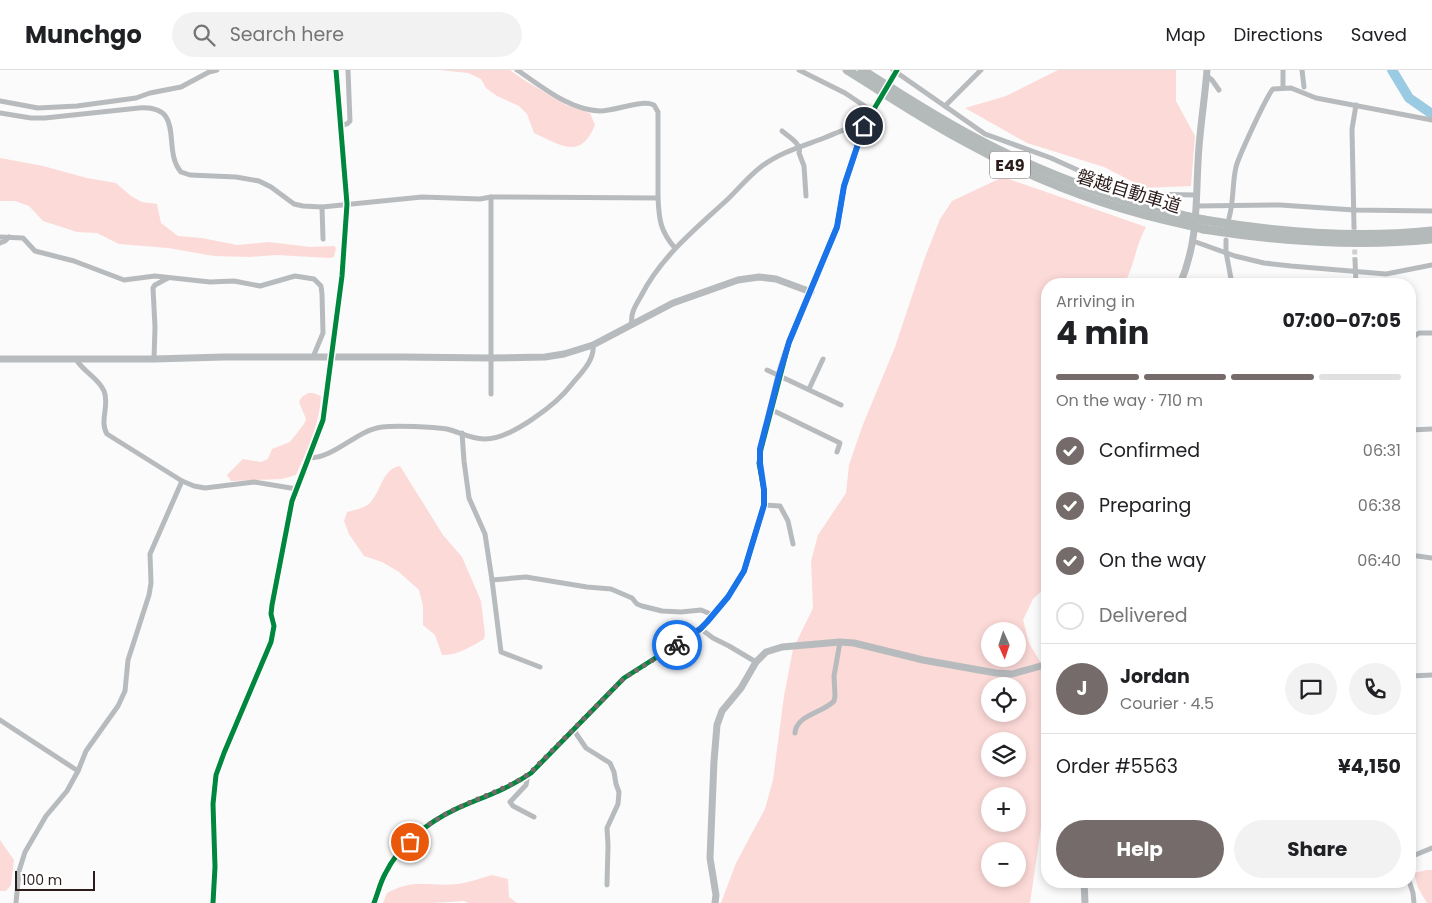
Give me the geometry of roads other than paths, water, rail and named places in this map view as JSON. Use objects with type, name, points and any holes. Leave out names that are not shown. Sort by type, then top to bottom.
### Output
[{"type":"highway","name":"磐越自動車道","points":[[847,70],[962,140],[1016,168],[1099,201],[1136,213],[1204,224],[1251,236],[1319,242],[1386,242],[1432,239]]},
{"type":"highway","name":"磐越自動車道","points":[[862,70],[981,142],[1051,175],[1188,221]]},
{"type":"highway","name":"磐越自動車道","points":[[1204,224],[1320,234],[1377,234],[1432,231]]},
{"type":"street","points":[[0,101],[38,108],[77,106],[136,98],[182,87],[209,72],[217,70]]},
{"type":"street","points":[[213,903],[215,867],[212,804],[216,776],[271,642],[274,626],[271,614],[272,605],[292,501],[323,420],[342,276],[347,204],[336,70]]},
{"type":"street","points":[[340,125],[350,122],[348,70]]},
{"type":"street","points":[[517,70],[562,99],[582,109],[604,111],[646,103],[654,105],[658,112],[659,220],[666,238],[674,248]]},
{"type":"street","points":[[799,70],[845,93],[872,111]]},
{"type":"street","points":[[945,106],[981,70]]},
{"type":"street","points":[[1283,70],[1283,88]]},
{"type":"street","points":[[1302,70],[1304,88]]},
{"type":"street","points":[[895,73],[985,134],[1051,158],[1122,190],[1139,194],[1198,195]]},
{"type":"street","points":[[1207,73],[1219,90]]},
{"type":"street","points":[[1182,278],[1193,241],[1198,195],[1199,148],[1207,73]]},
{"type":"street","points":[[1229,218],[1233,206],[1236,166],[1271,90],[1291,88],[1316,98],[1432,120]]},
{"type":"street","points":[[374,903],[389,867],[401,851],[423,829],[442,817],[514,784],[528,775],[624,678],[700,629],[728,597],[744,571],[764,505],[760,457],[762,438],[789,342],[837,227],[844,186],[864,126],[879,101]]},
{"type":"street","points":[[1354,227],[1352,129],[1356,105]]},
{"type":"street","points":[[0,113],[31,118],[45,118],[154,108],[161,111],[167,117],[176,165],[183,174],[236,178],[259,182],[271,187],[294,204],[303,206],[422,197],[480,199],[491,197],[658,198]]},
{"type":"street","points":[[632,324],[632,313],[649,279],[674,248],[758,169],[800,146],[849,127],[864,126]]},
{"type":"street","points":[[782,131],[800,146],[799,154],[804,166],[806,196]]},
{"type":"street","points":[[491,197],[491,394]]},
{"type":"street","points":[[1197,206],[1280,205],[1354,210],[1432,211]]},
{"type":"street","points":[[322,206],[323,239]]},
{"type":"street","points":[[0,243],[9,236]]},
{"type":"street","points":[[0,237],[23,238],[35,251],[74,261],[120,279],[128,280],[155,276],[210,282],[234,281],[260,286],[295,276],[314,279],[320,286],[322,294],[323,333],[313,357]]},
{"type":"street","points":[[1226,240],[1226,252],[1231,278]]},
{"type":"street","points":[[1193,241],[1235,256],[1264,263],[1386,274],[1432,265]]},
{"type":"street","points":[[1355,260],[1356,278]]},
{"type":"street","points":[[154,359],[153,288],[168,278]]},
{"type":"street","points":[[0,359],[491,358],[553,356],[593,345],[684,298],[744,278],[776,279],[811,292]]},
{"type":"street","points":[[1416,335],[1419,333],[1432,333]]},
{"type":"street","points":[[310,458],[322,456],[368,431],[384,426],[440,428],[480,439],[491,439],[523,425],[545,411],[566,392],[588,364],[593,354],[593,345]]},
{"type":"street","points":[[76,359],[83,370],[97,380],[105,393],[104,429],[108,435],[182,481],[202,488],[254,482],[297,489]]},
{"type":"street","points":[[809,389],[823,359]]},
{"type":"street","points":[[767,370],[841,405]]},
{"type":"street","points":[[770,409],[840,443],[837,452]]},
{"type":"street","points":[[1416,430],[1432,429]]},
{"type":"street","points":[[462,434],[469,498],[484,534],[501,652],[540,667]]},
{"type":"street","points":[[16,903],[19,872],[25,852],[41,823],[67,791],[86,751],[118,706],[125,691],[128,660],[149,595],[151,583],[150,554],[182,481]]},
{"type":"street","points":[[764,505],[780,506],[788,521],[793,544]]},
{"type":"street","points":[[1416,556],[1432,558]]},
{"type":"street","points":[[492,580],[526,577],[587,588],[611,589],[632,598],[637,604],[642,606],[662,611],[701,610],[713,615]]},
{"type":"street","points":[[700,629],[712,638],[756,662]]},
{"type":"street","points":[[795,733],[795,729],[801,720],[834,701],[834,676],[840,642]]},
{"type":"street","points":[[715,903],[716,895],[710,858],[717,725],[722,711],[741,688],[756,662],[766,652],[775,648],[840,642],[854,643],[922,660],[996,673],[1012,674],[1041,666]]},
{"type":"street","points":[[1416,676],[1432,675]]},
{"type":"street","points":[[0,720],[78,771]]},
{"type":"street","points":[[573,729],[586,748],[610,763],[619,792],[618,804],[607,828],[606,884]]},
{"type":"street","points":[[528,775],[526,785],[510,802],[513,806],[534,817]]},
{"type":"street","points":[[1416,855],[1432,848]]},
{"type":"street","points":[[1084,888],[1085,903]]},
{"type":"street","points":[[1412,888],[1414,903]]},
{"type":"waterway","points":[[1392,70],[1409,98],[1432,114]]},
{"type":"tunnel","points":[[1354,227],[1355,260]]}]
